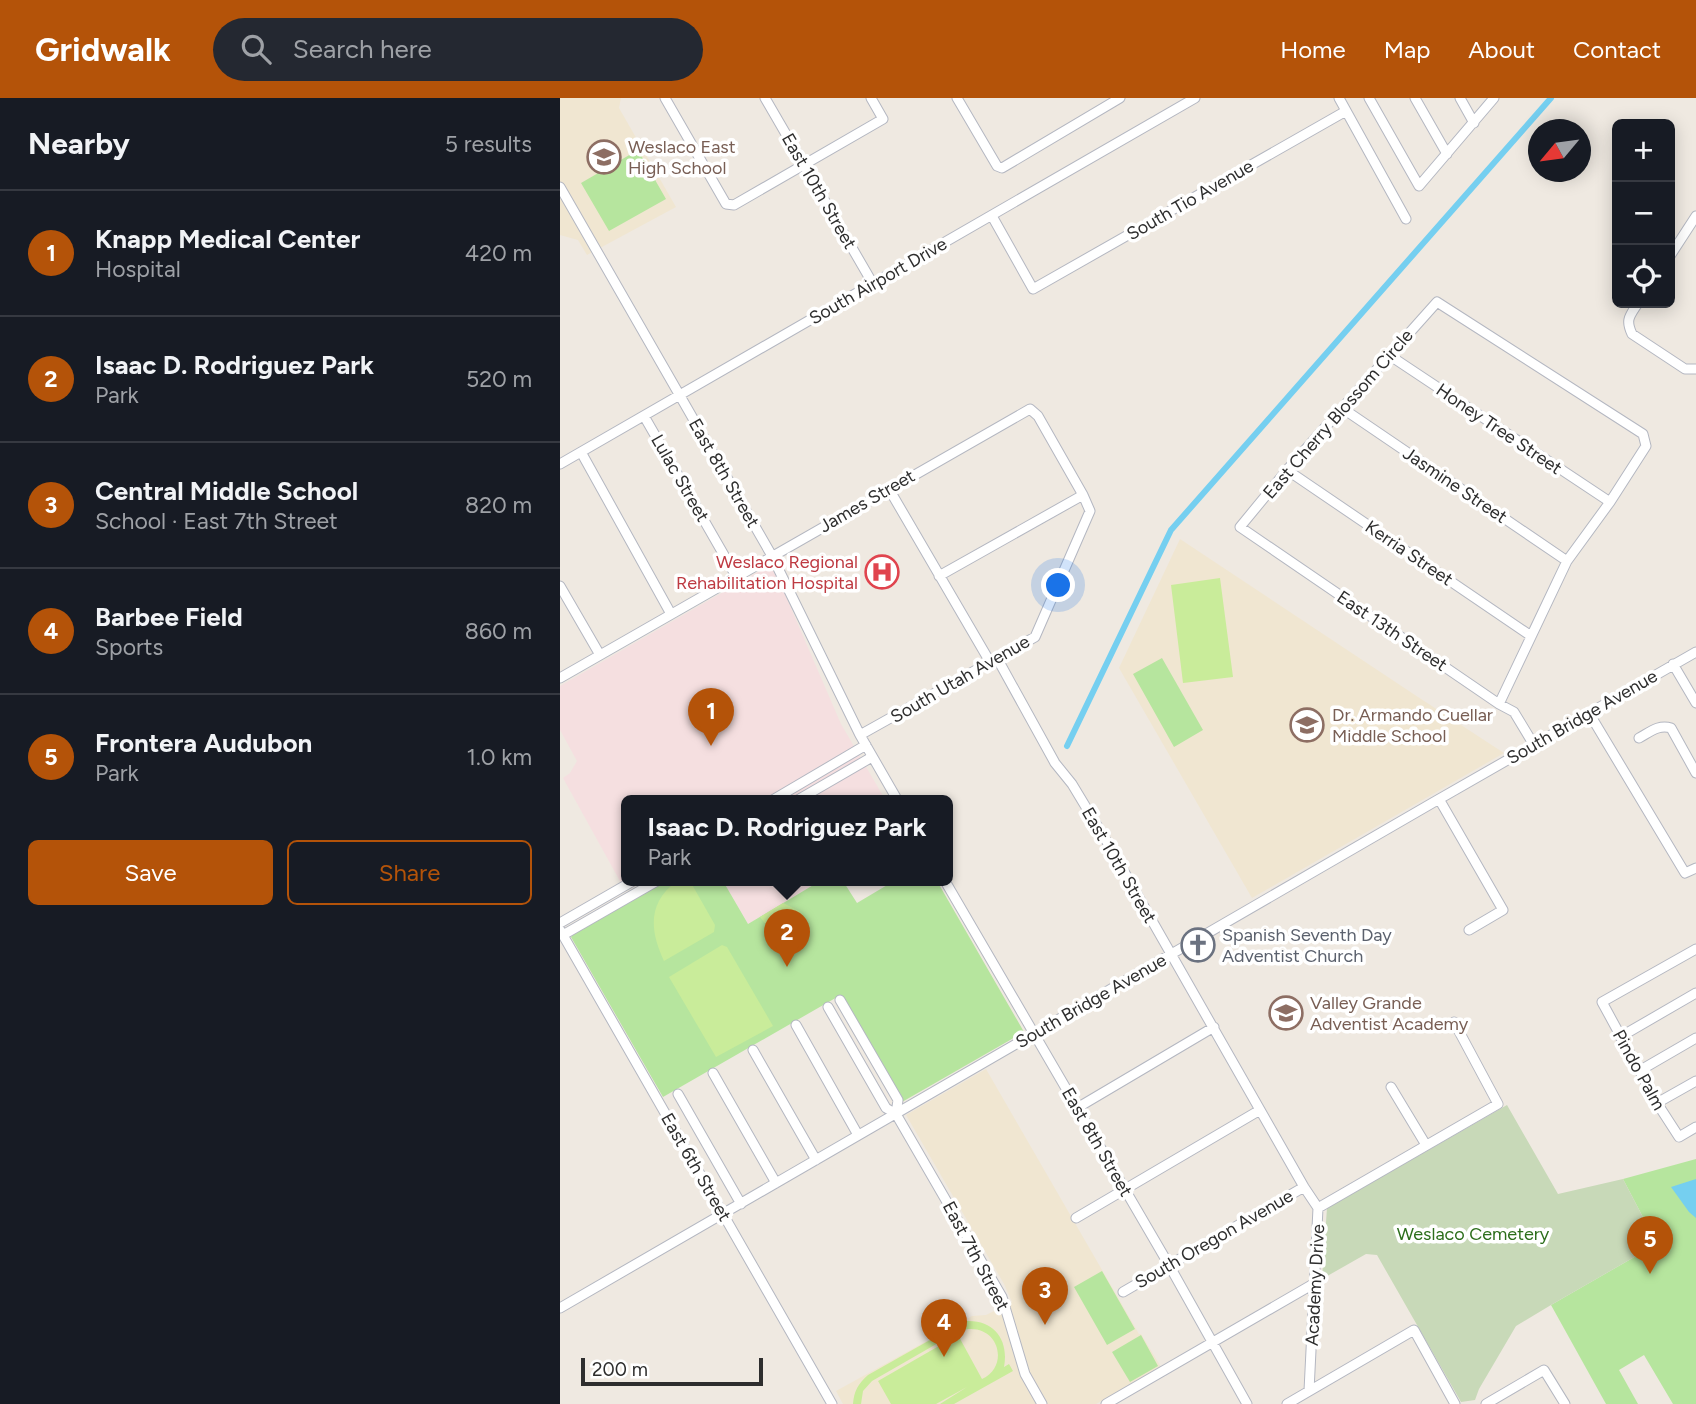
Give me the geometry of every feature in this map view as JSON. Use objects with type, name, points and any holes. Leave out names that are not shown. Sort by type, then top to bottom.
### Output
[{"type":"street","points":[[665,98],[726,205],[734,205],[883,119],[871,98]]},
{"type":"street","name":"East 10th Street","points":[[765,98],[873,284]]},
{"type":"street","points":[[957,98],[997,166],[1002,168],[1120,98]]},
{"type":"street","name":"South Airport Drive","points":[[560,464],[992,216],[1178,102],[1195,98]]},
{"type":"street","points":[[1339,98],[1406,219]]},
{"type":"street","points":[[1369,98],[1419,186],[1494,98]]},
{"type":"street","points":[[1415,98],[1447,154]]},
{"type":"street","points":[[1460,98],[1474,123]]},
{"type":"street","name":"South Tio Avenue","points":[[992,216],[1033,289],[1346,111]]},
{"type":"street","name":"East 8th Street","points":[[560,187],[772,556],[860,736],[894,795]]},
{"type":"street","points":[[1675,248],[1696,216]]},
{"type":"street","name":"East Cherry Blossom Circle","points":[[1240,527],[1287,470],[1437,302],[1643,434],[1646,446],[1610,502]]},
{"type":"street","points":[[1635,308],[1629,316],[1628,325],[1632,334],[1685,369],[1696,369]]},
{"type":"street","name":"Honey Tree Street","points":[[1389,355],[1610,502]]},
{"type":"street","name":"Jasmine Street","points":[[1342,408],[1567,561]]},
{"type":"street","name":"James Street","points":[[560,678],[1030,409],[1038,416],[1083,495]]},
{"type":"street","name":"Lulac Street","points":[[644,416],[737,576]]},
{"type":"street","points":[[581,452],[671,614]]},
{"type":"street","name":"Kerria Street","points":[[1287,470],[1531,636]]},
{"type":"street","name":"East 10th Street","points":[[889,489],[939,576],[994,660],[1055,763],[1078,795],[1260,1110]]},
{"type":"street","points":[[939,576],[1083,495]]},
{"type":"street","name":"South Utah Avenue","points":[[860,736],[1035,637],[1090,512],[1083,495]]},
{"type":"street","points":[[1499,704],[1567,561],[1610,502]]},
{"type":"street","name":"East 13th Street","points":[[1240,527],[1514,712],[1535,745]]},
{"type":"street","points":[[560,586],[600,655]]},
{"type":"street","name":"South Bridge Avenue","points":[[560,1308],[1696,652]]},
{"type":"street","points":[[1674,664],[1696,703]]},
{"type":"street","points":[[1589,713],[1685,873],[1696,868]]},
{"type":"street","points":[[1639,738],[1656,728],[1671,728],[1696,773]]},
{"type":"street","points":[[781,795],[866,745]]},
{"type":"street","points":[[806,795],[872,757]]},
{"type":"street","points":[[1439,799],[1503,910],[1469,930]]},
{"type":"street","points":[[560,923],[624,886]]},
{"type":"street","points":[[562,933],[648,886]]},
{"type":"street","name":"East 8th Street","points":[[948,886],[1247,1404]]},
{"type":"street","name":"East 6th Street","points":[[562,933],[832,1404]]},
{"type":"street","name":"Pindo Palm","points":[[1696,949],[1602,1002],[1657,1103],[1679,1137],[1696,1127]]},
{"type":"street","points":[[1620,1037],[1696,992]]},
{"type":"street","name":"East 7th Street","points":[[840,1000],[898,1100],[896,1114]]},
{"type":"street","name":"East 7th Street","points":[[828,1007],[886,1108],[896,1114],[1002,1297],[1025,1374],[1042,1404]]},
{"type":"street","name":"South Oregon Avenue","points":[[1318,1208],[1498,1104],[1454,1022]]},
{"type":"street","points":[[796,1025],[858,1135]]},
{"type":"street","points":[[1077,1108],[1213,1027]]},
{"type":"street","points":[[1639,1071],[1696,1038]]},
{"type":"street","points":[[753,1050],[816,1160]]},
{"type":"street","points":[[713,1073],[776,1183]]},
{"type":"street","points":[[1657,1103],[1696,1081]]},
{"type":"street","points":[[1391,1087],[1426,1145]]},
{"type":"street","points":[[678,1094],[741,1204]]},
{"type":"street","points":[[1076,1218],[1260,1110]]},
{"type":"street","name":"Academy Drive","points":[[1260,1110],[1318,1208],[1309,1391]]},
{"type":"street","name":"South Oregon Avenue","points":[[1123,1292],[1304,1186]]},
{"type":"street","points":[[1106,1404],[1315,1283]]},
{"type":"street","points":[[1287,1404],[1414,1331],[1455,1404]]},
{"type":"street","points":[[1486,1404],[1544,1370],[1565,1404]]},
{"type":"shaded area","name":"Weslaco East High School","points":[[560,98],[621,98],[619,108],[676,207],[587,255],[578,240],[560,235]]},
{"type":"shaded area","name":"Dr. Armando Cuellar Middle School","points":[[1180,539],[1504,753],[1252,898],[1119,668]]},
{"type":"shaded area","points":[[770,565],[841,724],[882,795],[621,795],[621,883],[563,778],[570,773],[577,761],[560,730],[560,686]]},
{"type":"shaded area","points":[[726,886],[812,886],[748,924]]},
{"type":"shaded area","points":[[986,1069],[1139,1334],[1161,1367],[1096,1404],[843,1404],[836,1391],[972,1316],[986,1315],[1012,1302],[906,1115]]},
{"type":"green space","points":[[638,150],[666,199],[609,231],[581,183]]},
{"type":"green space","points":[[1220,578],[1233,677],[1183,683],[1171,585]]},
{"type":"green space","points":[[1162,658],[1203,730],[1174,747],[1133,674]]},
{"type":"green space","points":[[655,886],[726,886],[748,924],[812,886],[846,886],[857,903],[886,886],[940,886],[1024,1032],[902,1102],[839,996],[663,1097],[571,937]]},
{"type":"green space","points":[[671,886],[693,886],[715,925],[714,932],[664,961],[656,939],[654,918],[660,899]]},
{"type":"green space","points":[[783,903],[799,911],[806,919],[793,930],[778,937],[760,917]]},
{"type":"green space","points":[[722,945],[727,947],[773,1026],[716,1057],[669,977]]},
{"type":"green space","name":"Weslaco Cemetery","points":[[1507,1105],[1558,1194],[1623,1179],[1657,1244],[1516,1326],[1475,1400],[1461,1402],[1377,1255],[1366,1254],[1322,1279],[1327,1208]]},
{"type":"green space","points":[[1696,1159],[1696,1404],[1673,1404],[1644,1355],[1619,1370],[1638,1404],[1606,1404],[1551,1305],[1657,1244],[1623,1179]]},
{"type":"green space","points":[[1102,1271],[1135,1329],[1107,1345],[1074,1287]]},
{"type":"green space","points":[[967,1321],[985,1324],[998,1334],[1004,1349],[1004,1367],[1009,1364],[1013,1371],[954,1404],[940,1404],[967,1387],[936,1404],[891,1404],[878,1381],[958,1335],[982,1379],[991,1372],[998,1354],[991,1337],[983,1331],[959,1331],[872,1381],[863,1391],[861,1404],[853,1404],[857,1388],[868,1375]]},
{"type":"green space","points":[[1141,1335],[1158,1366],[1130,1382],[1112,1352]]},
{"type":"water","points":[[1696,1179],[1696,1218],[1671,1187]]},
{"type":"waterway","points":[[1067,746],[1171,530],[1551,98]]},
{"type":"place","name":"Weslaco East High School","points":[[604,157]]},
{"type":"place","name":"Weslaco Regional Rehabilitation Hospital","points":[[882,572]]},
{"type":"place","name":"Dr. Armando Cuellar Middle School","points":[[1307,725]]},
{"type":"place","name":"Knapp Medical Center","points":[[711,746]]},
{"type":"place","name":"Spanish Seventh Day Adventist Church","points":[[1198,945]]},
{"type":"place","name":"Isaac D. Rodriguez Park","points":[[787,967]]},
{"type":"place","name":"Valley Grande Adventist Academy","points":[[1286,1013]]},
{"type":"place","name":"Frontera Audubon","points":[[1650,1274]]},
{"type":"place","name":"Central Middle School","points":[[1045,1325]]},
{"type":"place","name":"Barbee Field","points":[[944,1357]]}]
